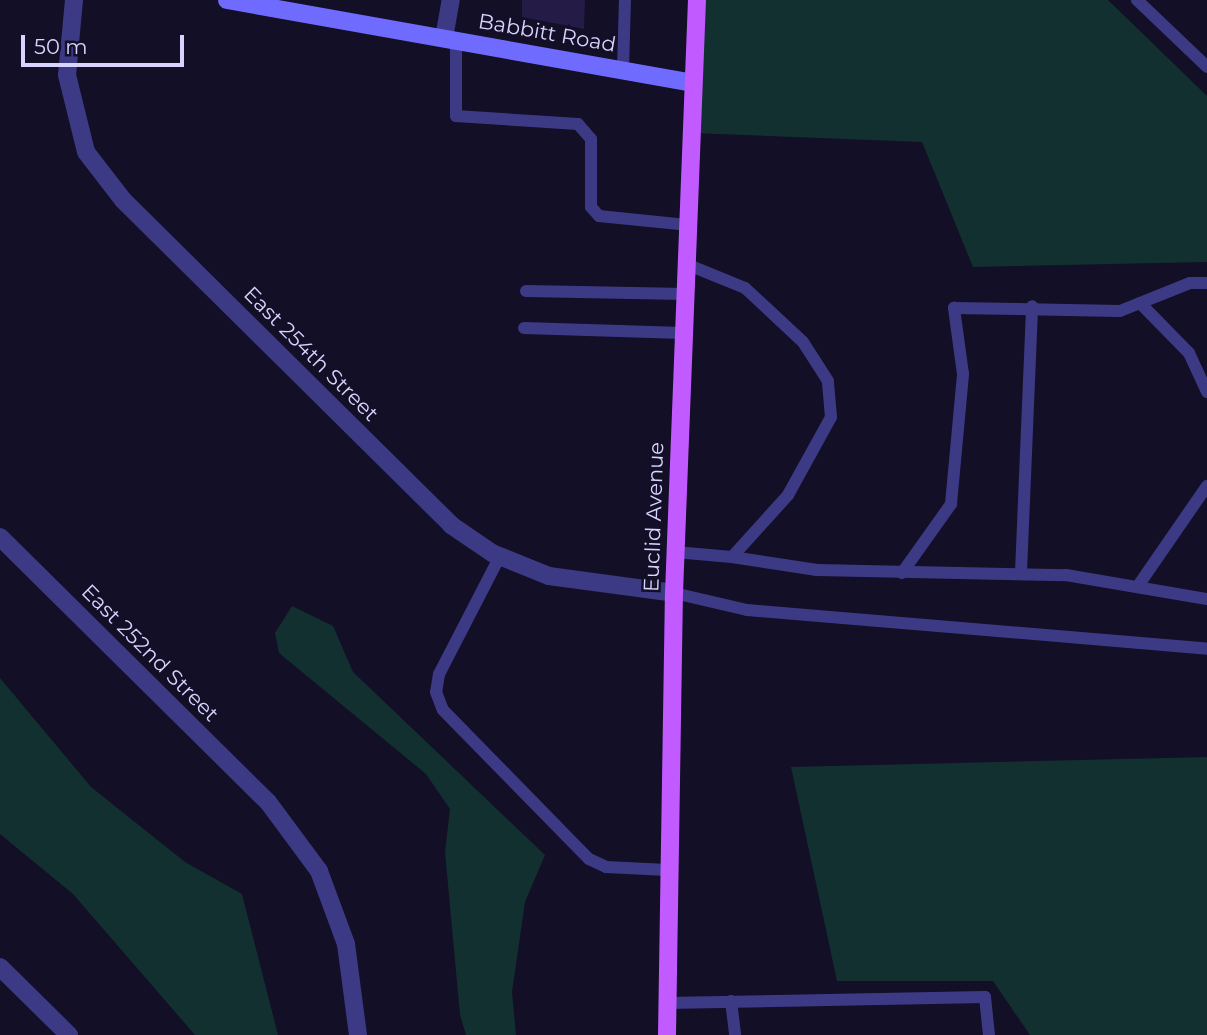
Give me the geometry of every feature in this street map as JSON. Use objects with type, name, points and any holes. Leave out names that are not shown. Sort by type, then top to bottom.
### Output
[{"type":"main road","name":"Babbitt Road","points":[[227,0],[693,83]]},
{"type":"main road","name":"Euclid Avenue","points":[[667,1035],[667,870],[675,552],[697,0]]},
{"type":"street","name":"East 254th Street","points":[[74,0],[67,75],[86,152],[123,200],[451,524],[500,556],[549,576],[674,593]]},
{"type":"street","points":[[450,39],[451,0]]},
{"type":"street","name":"East 252nd Street","points":[[0,537],[268,802],[319,871],[346,944],[358,1035]]},
{"type":"street","points":[[0,967],[69,1035]]},
{"type":"lane","points":[[623,70],[625,0]]},
{"type":"lane","points":[[1137,0],[1207,67]]},
{"type":"lane","points":[[450,39],[456,116],[578,124],[591,139],[590,207],[599,216],[687,225]]},
{"type":"lane","points":[[686,264],[746,288],[803,342],[828,382],[831,417],[813,450],[788,495],[732,557]]},
{"type":"lane","points":[[902,573],[951,504],[963,374],[954,308],[1032,306],[1120,311],[1189,283],[1207,283]]},
{"type":"lane","points":[[526,291],[685,294]]},
{"type":"lane","points":[[1140,303],[1189,353],[1207,391]]},
{"type":"lane","points":[[1021,572],[1032,306]]},
{"type":"lane","points":[[524,328],[683,333]]},
{"type":"lane","points":[[1140,583],[1207,486]]},
{"type":"lane","points":[[675,552],[732,557],[817,570],[902,573],[1021,572],[1140,583],[1207,599]]},
{"type":"lane","points":[[500,556],[439,674],[436,692],[443,710],[589,859],[606,867],[667,870]]},
{"type":"lane","points":[[674,593],[747,610],[1207,649]]},
{"type":"lane","points":[[667,1003],[985,997],[989,1035]]},
{"type":"lane","points":[[731,1001],[735,1035]]},
{"type":"green space","points":[[697,0],[1108,0],[1207,96],[1207,262],[973,267],[922,142],[691,133]]},
{"type":"green space","points":[[292,606],[333,626],[353,672],[545,855],[525,902],[512,992],[516,1035],[466,1035],[460,1015],[445,852],[450,809],[426,774],[279,653],[275,633]]},
{"type":"green space","points":[[0,678],[91,787],[185,862],[242,894],[278,1035],[195,1035],[73,894],[0,834]]},
{"type":"green space","points":[[1207,757],[1207,1035],[1030,1035],[993,981],[837,981],[791,767]]},
{"type":"building","points":[[522,0],[585,0],[584,29],[522,17]]}]
